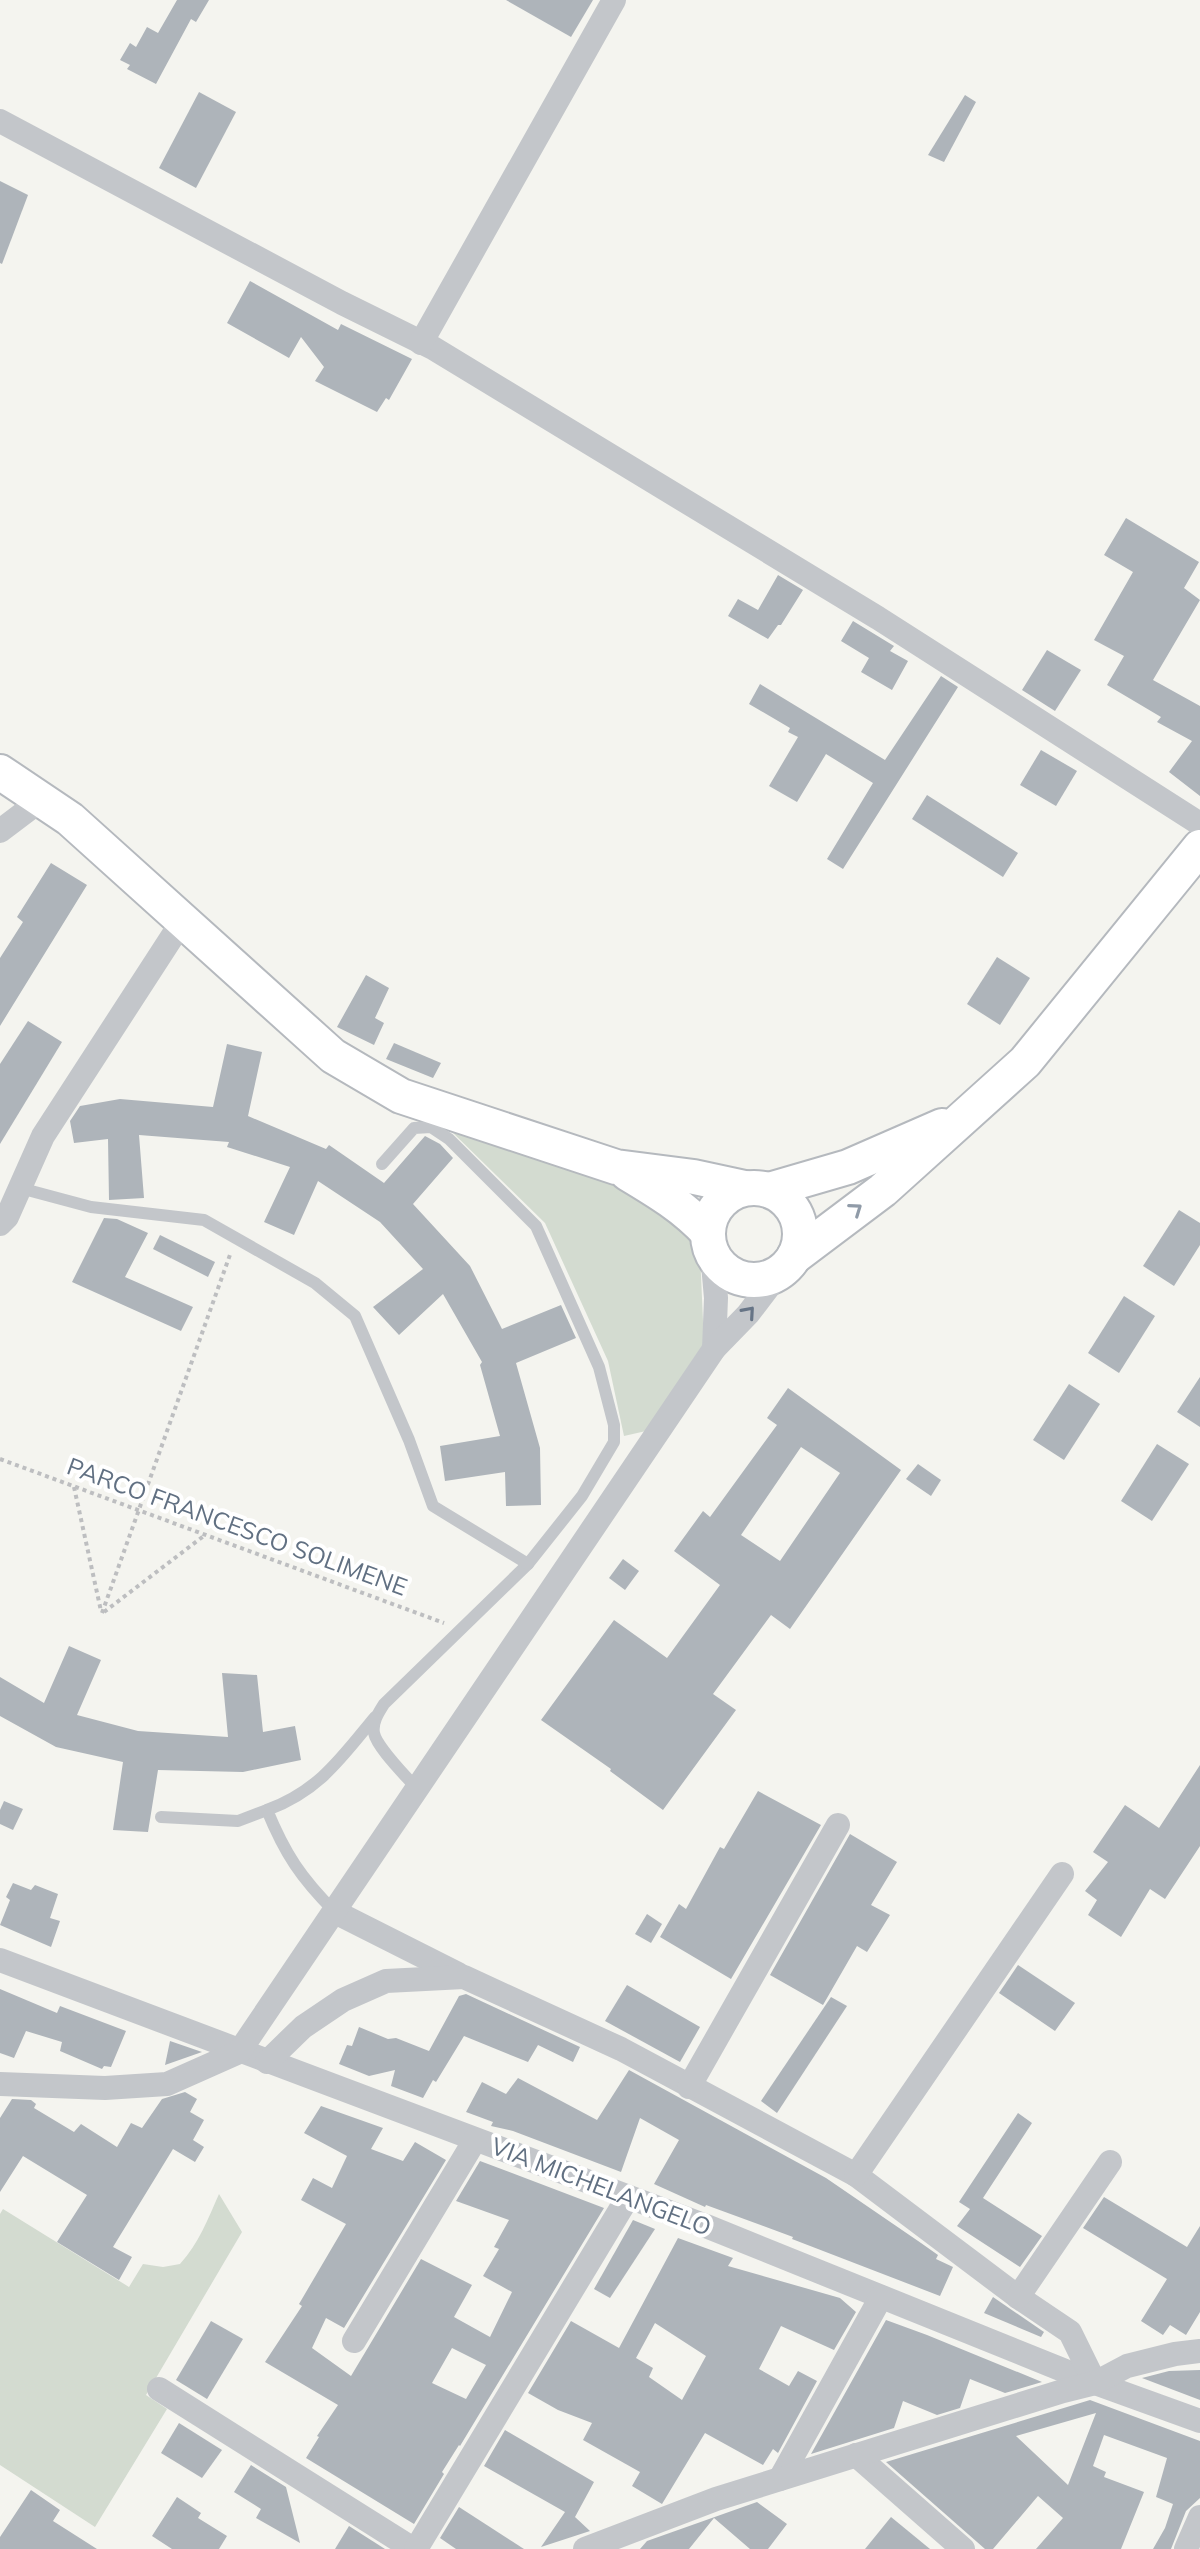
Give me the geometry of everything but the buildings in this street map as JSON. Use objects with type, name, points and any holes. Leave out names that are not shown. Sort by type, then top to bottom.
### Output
[{"type":"street","points":[[421,343],[614,0]]},
{"type":"street","points":[[0,121],[421,343],[679,495],[1200,824]]},
{"type":"street","points":[[0,772],[70,819],[333,1056],[401,1096],[616,1167],[694,1177],[781,1196],[798,1218],[799,1245],[748,1314],[714,1349],[239,2052],[167,2084],[105,2088],[0,2084]]},
{"type":"street","points":[[0,831],[41,800]]},
{"type":"street","points":[[616,1167],[667,1197],[692,1216],[721,1266],[734,1276],[750,1280],[766,1279],[883,1190],[1025,1062],[1200,847]]},
{"type":"street","points":[[0,1224],[7,1217],[43,1136],[183,920]]},
{"type":"street","points":[[714,1349],[716,1298],[710,1220],[723,1199],[848,1167],[971,1113]]},
{"type":"street","points":[[689,2087],[838,1825]]},
{"type":"street","points":[[856,2175],[1062,1874]]},
{"type":"street","points":[[335,1912],[464,1977],[621,2049],[856,2175],[1018,2297],[1070,2332],[1095,2383]]},
{"type":"street","name":"VIA MICHELANGELO","points":[[0,1960],[628,2197],[1095,2383],[1200,2421]]},
{"type":"street","points":[[267,2062],[303,2027],[343,2000],[386,1981],[464,1977]]},
{"type":"street","points":[[354,2341],[475,2140]]},
{"type":"street","points":[[1018,2297],[1110,2162]]},
{"type":"street","points":[[159,2389],[415,2549],[628,2197]]},
{"type":"street","points":[[780,2479],[881,2297]]},
{"type":"street","points":[[585,2549],[644,2525],[780,2479],[1095,2383],[1127,2366],[1200,2351]]},
{"type":"street","points":[[856,2455],[963,2549]]},
{"type":"street","points":[[1186,2549],[1200,2517]]},
{"type":"lane","points":[[161,1817],[238,1821],[290,1802],[313,1787],[384,1704],[528,1564],[582,1496],[614,1442],[614,1425],[599,1367],[536,1226],[449,1139],[431,1127],[414,1128],[382,1164]]},
{"type":"lane","points":[[20,1188],[91,1207],[204,1220],[315,1283],[355,1316],[409,1440],[433,1506],[528,1564]]},
{"type":"lane","points":[[376,1716],[374,1733],[379,1743],[417,1789]]},
{"type":"lane","points":[[267,1810],[295,1867],[335,1912]]},
{"type":"path","points":[[102,1613],[236,1238]]},
{"type":"path","name":"PARCO FRANCESCO SOLIMENE","points":[[0,1459],[461,1629]]},
{"type":"path","points":[[74,1486],[102,1613]]},
{"type":"path","points":[[102,1613],[205,1535]]},
{"type":"shaded area","points":[[448,1128],[608,1174],[692,1230],[700,1253],[704,1343],[646,1431],[624,1436],[608,1361],[545,1223]]},
{"type":"shaded area","points":[[219,2194],[242,2232],[146,2395],[167,2409],[95,2527],[0,2465],[0,2214],[3,2209],[129,2287],[143,2264],[163,2267],[180,2264],[198,2239]]}]
